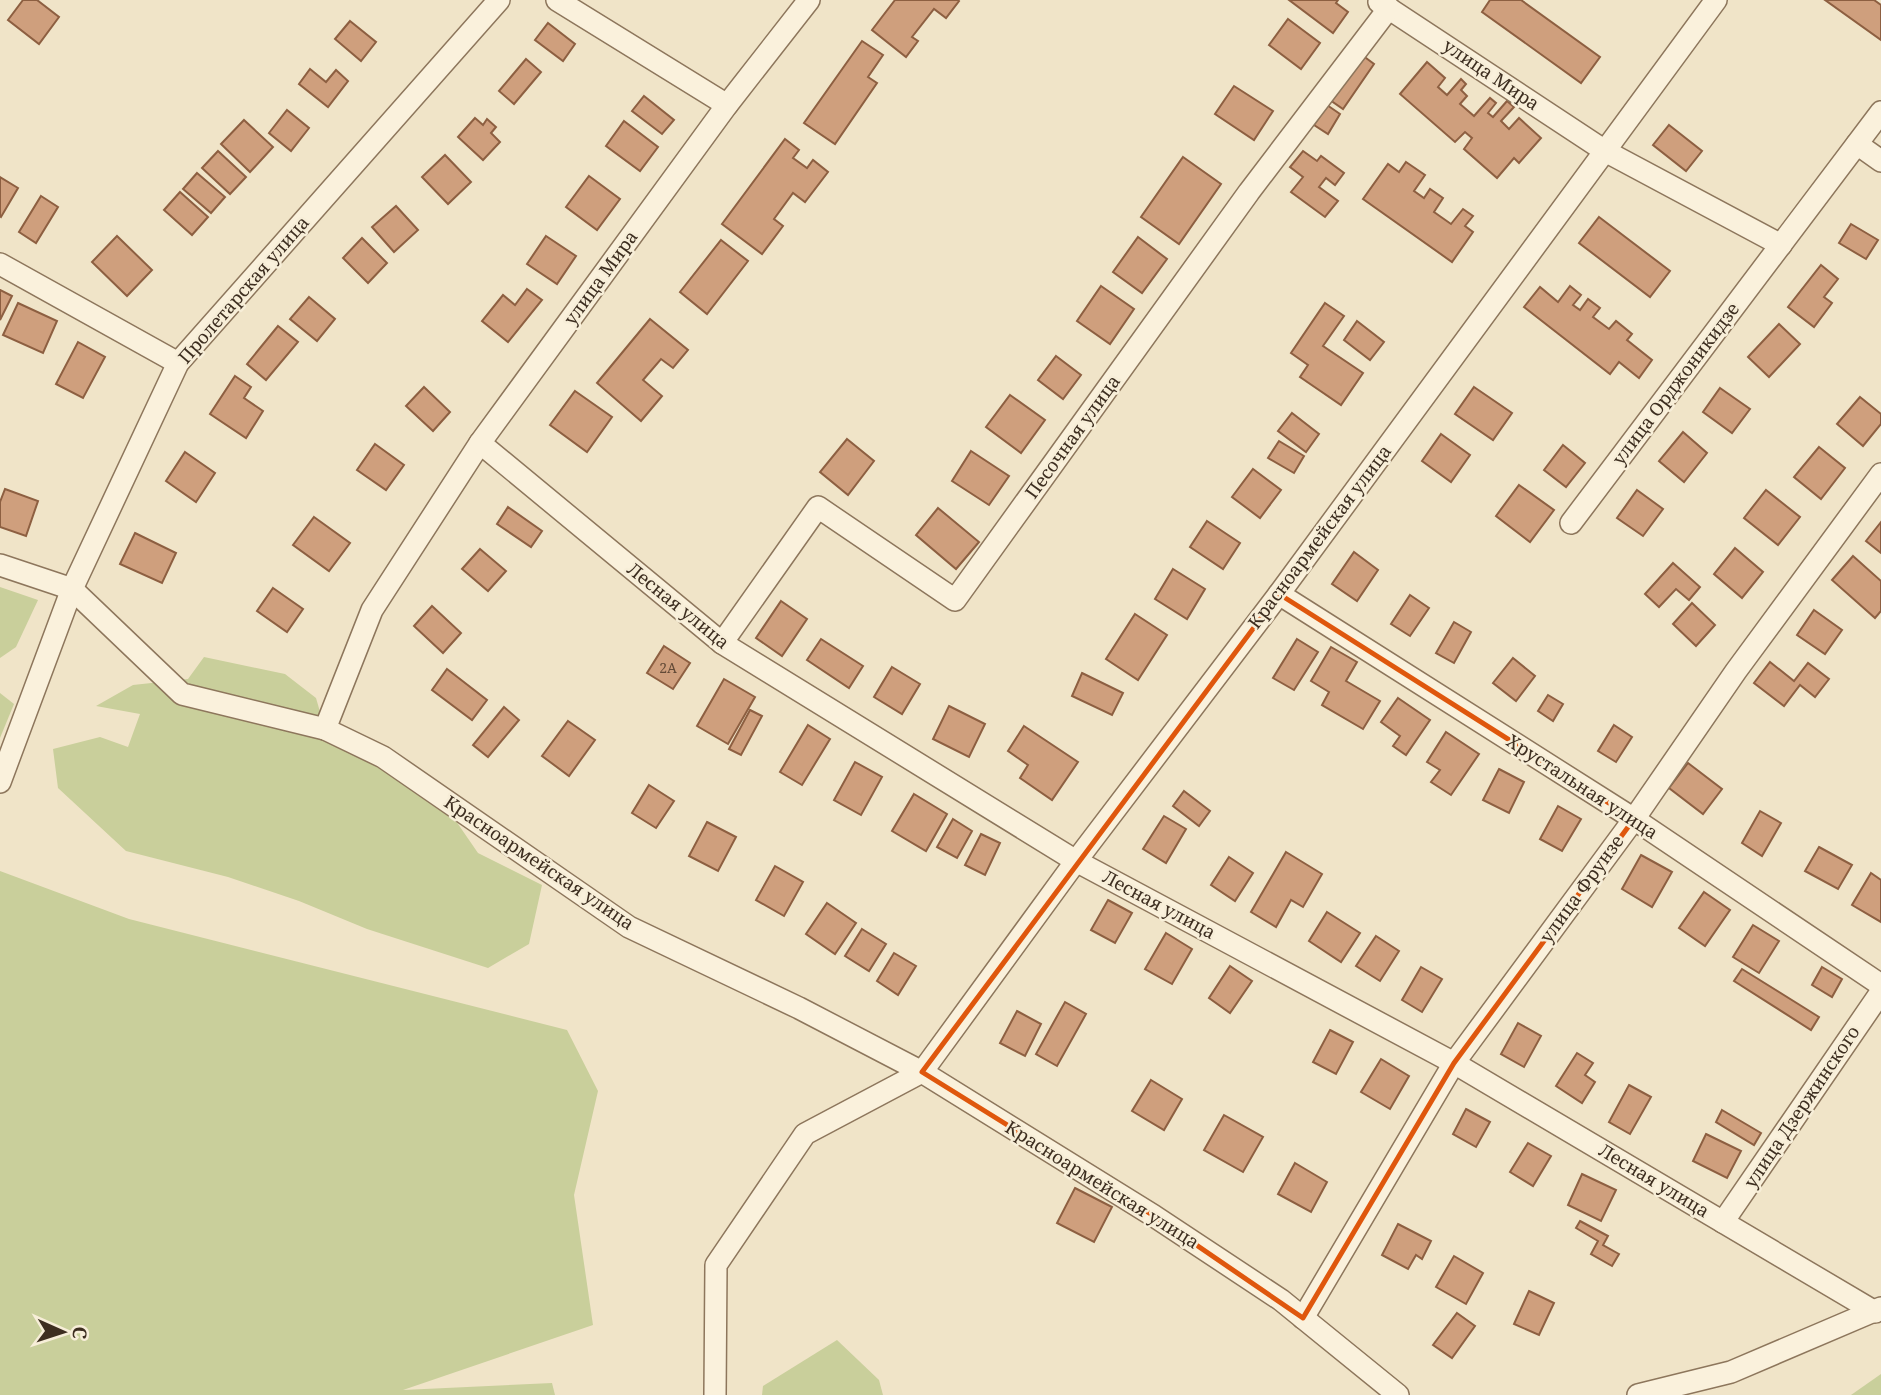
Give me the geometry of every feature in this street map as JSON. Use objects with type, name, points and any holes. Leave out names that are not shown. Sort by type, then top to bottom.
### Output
[{"type":"street","name":"Пролетарская улица","points":[[0,782],[72,589],[178,363],[499,0]]},
{"type":"street","points":[[557,0],[727,104]]},
{"type":"street","name":"улица Мира","points":[[325,729],[372,610],[480,443],[727,104],[809,0]]},
{"type":"street","name":"Красноармейская улица","points":[[922,1072],[1076,861],[1279,594],[1716,0]]},
{"type":"street","name":"улица Мира","points":[[1382,4],[1605,151]]},
{"type":"street","name":"Песочная улица","points":[[722,643],[818,507],[955,600],[1382,4]]},
{"type":"street","name":"улица Орджоникидзе","points":[[1572,523],[1881,112]]},
{"type":"street","points":[[1857,144],[1881,161]]},
{"type":"street","points":[[1605,151],[1781,245]]},
{"type":"street","points":[[0,264],[178,363]]},
{"type":"street","name":"Лесная улица","points":[[480,443],[722,643],[1076,861],[1454,1063],[1878,1310]]},
{"type":"street","name":"улица Фрунзе","points":[[1303,1318],[1454,1063],[1634,819],[1736,671],[1881,474]]},
{"type":"street","points":[[0,565],[72,589]]},
{"type":"street","name":"Красноармейская улица","points":[[72,589],[182,694],[325,729],[383,757],[629,927],[799,1008],[922,1072],[1154,1216],[1281,1300],[1303,1318]]},
{"type":"street","name":"Хрустальная улица","points":[[1279,594],[1634,819],[1881,985]]},
{"type":"street","name":"улица Дзержинского","points":[[1723,1222],[1881,992]]},
{"type":"street","points":[[715,1395],[716,1265],[805,1135],[922,1072]]},
{"type":"street","points":[[1638,1395],[1731,1372],[1878,1310]]},
{"type":"street","points":[[1303,1318],[1398,1395]]},
{"type":"highlighted area","points":[[1279,594],[1634,819],[1454,1063],[1303,1318],[1154,1216],[922,1072]]},
{"type":"green space","points":[[0,587],[38,600],[16,647],[0,658]]},
{"type":"green space","points":[[204,657],[285,674],[316,698],[325,729],[438,795],[478,853],[542,885],[529,944],[488,968],[367,929],[299,901],[228,877],[126,851],[58,788],[53,749],[100,737],[128,747],[140,714],[96,706],[133,685],[188,679]]},
{"type":"green space","points":[[0,693],[14,704],[0,738]]},
{"type":"green space","points":[[0,871],[129,919],[567,1030],[598,1091],[574,1195],[593,1325],[403,1390],[552,1383],[555,1395],[0,1395]]},
{"type":"green space","points":[[837,1340],[879,1380],[883,1395],[762,1395],[763,1386]]},
{"type":"green space","points":[[1881,1374],[1881,1395],[1851,1395]]},
{"type":"building","points":[[23,0],[37,0],[59,17],[39,44],[8,20]]},
{"type":"building","points":[[895,0],[959,1],[946,18],[934,9],[912,37],[918,41],[906,57],[872,30]]},
{"type":"building","points":[[1289,0],[1338,0],[1336,3],[1348,12],[1333,33]]},
{"type":"building","points":[[1490,0],[1521,0],[1600,57],[1581,83],[1482,12]]},
{"type":"building","points":[[1825,0],[1874,0],[1881,5],[1881,40]]},
{"type":"building","points":[[1288,19],[1320,43],[1301,69],[1269,45]]},
{"type":"building","points":[[350,21],[376,42],[361,61],[335,39]]},
{"type":"building","points":[[548,23],[575,44],[563,61],[535,40]]},
{"type":"building","points":[[862,41],[883,55],[868,77],[877,83],[835,144],[804,123]]},
{"type":"building","points":[[1362,55],[1374,64],[1343,109],[1330,100]]},
{"type":"building","points":[[526,59],[541,72],[514,104],[499,91]]},
{"type":"building","points":[[1427,62],[1445,78],[1438,87],[1447,95],[1461,79],[1466,84],[1461,90],[1467,96],[1460,104],[1474,116],[1490,98],[1496,103],[1488,113],[1493,117],[1507,101],[1514,107],[1501,121],[1509,129],[1519,118],[1541,138],[1519,163],[1514,158],[1497,178],[1464,149],[1472,138],[1465,132],[1455,142],[1400,94]]},
{"type":"building","points":[[310,69],[326,82],[336,70],[348,81],[328,107],[299,84]]},
{"type":"building","points":[[1234,86],[1273,111],[1254,140],[1215,114]]},
{"type":"building","points":[[644,96],[674,120],[662,134],[632,111]]},
{"type":"building","points":[[1327,105],[1340,114],[1328,134],[1314,125]]},
{"type":"building","points":[[287,110],[309,128],[291,151],[269,133]]},
{"type":"building","points":[[475,118],[483,125],[487,119],[496,127],[491,133],[500,142],[483,160],[458,137]]},
{"type":"building","points":[[244,120],[273,147],[250,172],[221,144]]},
{"type":"building","points":[[624,121],[658,147],[640,171],[606,146]]},
{"type":"building","points":[[1669,125],[1702,151],[1686,171],[1653,145]]},
{"type":"building","points":[[785,139],[799,150],[793,158],[807,168],[813,160],[828,172],[805,202],[793,193],[774,219],[783,226],[762,254],[722,224]]},
{"type":"building","points":[[218,151],[246,177],[230,194],[202,168]]},
{"type":"building","points":[[1303,151],[1317,161],[1321,156],[1344,173],[1335,185],[1326,178],[1319,187],[1338,201],[1325,217],[1291,192],[1303,177],[1290,167]]},
{"type":"building","points":[[445,155],[471,182],[448,204],[422,177]]},
{"type":"building","points":[[1183,157],[1221,184],[1179,244],[1141,217]]},
{"type":"building","points":[[1406,162],[1425,175],[1414,191],[1424,198],[1430,189],[1443,198],[1434,212],[1451,224],[1463,209],[1473,216],[1465,226],[1473,232],[1452,262],[1363,199],[1388,164],[1399,172]]},
{"type":"building","points":[[197,173],[225,197],[211,213],[183,189]]},
{"type":"building","points":[[589,176],[620,199],[597,230],[566,207]]},
{"type":"building","points":[[0,177],[18,188],[1,217],[0,216]]},
{"type":"building","points":[[180,192],[208,217],[192,235],[164,210]]},
{"type":"building","points":[[41,196],[58,207],[36,243],[19,232]]},
{"type":"building","points":[[396,206],[418,230],[394,252],[372,227]]},
{"type":"building","points":[[1599,217],[1670,271],[1650,297],[1579,243]]},
{"type":"building","points":[[1851,224],[1878,240],[1866,259],[1839,243]]},
{"type":"building","points":[[117,236],[152,270],[127,296],[92,262]]},
{"type":"building","points":[[546,236],[576,256],[557,284],[527,264]]},
{"type":"building","points":[[1138,237],[1167,259],[1142,293],[1113,272]]},
{"type":"building","points":[[362,238],[387,263],[368,283],[343,258]]},
{"type":"building","points":[[721,240],[748,261],[707,314],[680,292]]},
{"type":"building","points":[[1821,265],[1838,279],[1824,297],[1832,303],[1814,327],[1788,307]]},
{"type":"building","points":[[1101,286],[1134,309],[1110,344],[1077,321]]},
{"type":"building","points":[[1570,286],[1581,295],[1573,305],[1580,310],[1588,299],[1600,308],[1593,317],[1609,329],[1616,321],[1632,334],[1627,340],[1652,360],[1639,378],[1619,362],[1610,374],[1524,307],[1540,287],[1558,302]]},
{"type":"building","points":[[527,289],[542,300],[508,342],[482,321],[503,295],[515,305]]},
{"type":"building","points":[[0,290],[12,296],[0,320]]},
{"type":"building","points":[[309,297],[335,319],[317,341],[290,319]]},
{"type":"building","points":[[18,303],[57,321],[43,353],[3,335]]},
{"type":"building","points":[[1325,303],[1344,316],[1323,346],[1363,373],[1341,405],[1300,377],[1308,365],[1291,353]]},
{"type":"building","points":[[650,319],[688,350],[673,368],[661,359],[643,380],[662,396],[641,421],[597,383]]},
{"type":"building","points":[[1357,321],[1384,342],[1370,360],[1344,340]]},
{"type":"building","points":[[1779,324],[1800,344],[1769,377],[1748,357]]},
{"type":"building","points":[[278,326],[298,342],[266,380],[247,364]]},
{"type":"building","points":[[78,342],[105,357],[83,398],[56,384]]},
{"type":"building","points":[[1056,356],[1081,375],[1063,399],[1038,380]]},
{"type":"building","points":[[235,376],[251,387],[244,398],[263,411],[246,438],[210,414]]},
{"type":"building","points":[[424,387],[450,412],[433,431],[406,406]]},
{"type":"building","points":[[1474,387],[1512,413],[1493,440],[1455,414]]},
{"type":"building","points":[[1720,388],[1750,409],[1732,433],[1703,412]]},
{"type":"building","points":[[575,391],[612,417],[587,452],[550,425]]},
{"type":"building","points":[[1010,395],[1045,420],[1021,453],[986,427]]},
{"type":"building","points":[[1860,397],[1881,414],[1881,424],[1863,446],[1837,424]]},
{"type":"building","points":[[1292,413],[1319,434],[1306,452],[1278,431]]},
{"type":"building","points":[[1683,432],[1707,453],[1684,482],[1659,461]]},
{"type":"building","points":[[1441,434],[1470,455],[1451,482],[1422,461]]},
{"type":"building","points":[[847,439],[874,461],[848,495],[820,472]]},
{"type":"building","points":[[1279,441],[1304,456],[1294,473],[1268,458]]},
{"type":"building","points":[[375,444],[404,465],[386,490],[357,470]]},
{"type":"building","points":[[1563,445],[1585,463],[1566,487],[1544,470]]},
{"type":"building","points":[[1819,447],[1845,468],[1821,499],[1794,477]]},
{"type":"building","points":[[971,451],[1009,476],[989,505],[952,481]]},
{"type":"building","points":[[185,452],[215,473],[196,502],[166,481]]},
{"type":"building","points":[[1253,469],[1281,490],[1260,518],[1232,497]]},
{"type":"building","points":[[1519,485],[1554,510],[1530,542],[1496,516]]},
{"type":"building","points":[[5,489],[38,501],[26,536],[0,527],[0,502]]},
{"type":"building","points":[[1637,490],[1663,509],[1643,536],[1617,518]]},
{"type":"building","points":[[1766,490],[1800,517],[1778,545],[1744,518]]},
{"type":"building","points":[[508,507],[542,531],[531,547],[497,524]]},
{"type":"building","points":[[938,508],[979,542],[956,569],[916,535]]},
{"type":"building","points":[[314,517],[350,543],[329,571],[293,545]]},
{"type":"building","points":[[1207,521],[1240,543],[1223,569],[1190,547]]},
{"type":"building","points":[[1881,522],[1881,553],[1866,541]]},
{"type":"building","points":[[135,533],[176,553],[162,583],[120,564]]},
{"type":"building","points":[[1735,548],[1763,572],[1742,598],[1714,574]]},
{"type":"building","points":[[480,549],[506,571],[488,591],[462,569]]},
{"type":"building","points":[[1354,552],[1378,570],[1357,601],[1332,584]]},
{"type":"building","points":[[1853,556],[1881,581],[1881,611],[1875,618],[1832,580]]},
{"type":"building","points":[[1673,563],[1700,587],[1689,600],[1676,589],[1659,607],[1645,594]]},
{"type":"building","points":[[1173,569],[1205,589],[1187,619],[1155,599]]},
{"type":"building","points":[[273,588],[303,609],[287,632],[257,611]]},
{"type":"building","points":[[1410,595],[1429,608],[1410,636],[1391,624]]},
{"type":"building","points":[[781,601],[807,619],[782,656],[756,638]]},
{"type":"building","points":[[1692,603],[1715,625],[1696,646],[1673,624]]},
{"type":"building","points":[[432,606],[461,633],[443,653],[414,626]]},
{"type":"building","points":[[1814,610],[1842,630],[1825,654],[1797,635]]},
{"type":"building","points":[[1135,614],[1167,635],[1138,680],[1106,659]]},
{"type":"building","points":[[1454,622],[1471,632],[1454,663],[1436,653]]},
{"type":"building","points":[[821,639],[863,666],[849,688],[807,660]]},
{"type":"building","points":[[1297,639],[1318,652],[1294,690],[1273,678]]},
{"type":"building","points":[[664,646],[690,663],[673,689],[647,673]]},
{"type":"building","points":[[1331,647],[1357,662],[1346,681],[1380,701],[1363,729],[1322,705],[1329,692],[1311,681]]},
{"type":"building","points":[[1513,658],[1535,676],[1516,701],[1493,683]]},
{"type":"building","points":[[1770,662],[1794,681],[1808,663],[1829,679],[1815,697],[1800,685],[1784,706],[1754,683]]},
{"type":"building","points":[[892,667],[920,684],[902,714],[874,697]]},
{"type":"building","points":[[447,669],[487,700],[472,720],[432,690]]},
{"type":"building","points":[[1082,673],[1123,693],[1112,715],[1072,696]]},
{"type":"building","points":[[724,679],[755,697],[728,744],[697,726]]},
{"type":"building","points":[[1548,695],[1563,704],[1553,721],[1538,711]]},
{"type":"building","points":[[1398,698],[1430,720],[1406,755],[1393,746],[1400,736],[1381,722]]},
{"type":"building","points":[[949,706],[985,724],[969,757],[933,739]]},
{"type":"building","points":[[504,707],[519,720],[488,757],[473,745]]},
{"type":"building","points":[[750,710],[762,716],[741,755],[729,749]]},
{"type":"building","points":[[568,721],[595,740],[569,776],[542,756]]},
{"type":"building","points":[[808,725],[830,739],[802,785],[780,772]]},
{"type":"building","points":[[1614,725],[1632,737],[1616,762],[1598,751]]},
{"type":"building","points":[[1024,726],[1078,762],[1052,800],[1020,778],[1028,765],[1008,751]]},
{"type":"building","points":[[1446,732],[1479,754],[1451,795],[1431,782],[1440,770],[1427,762]]},
{"type":"building","points":[[855,762],[882,777],[861,815],[834,800]]},
{"type":"building","points":[[1688,763],[1722,789],[1703,814],[1669,788]]},
{"type":"building","points":[[1499,769],[1524,782],[1509,813],[1483,800]]},
{"type":"building","points":[[649,785],[674,801],[656,828],[632,813]]},
{"type":"building","points":[[1184,791],[1210,811],[1199,826],[1173,806]]},
{"type":"building","points":[[914,794],[947,814],[926,851],[892,831]]},
{"type":"building","points":[[1558,806],[1581,819],[1562,851],[1540,839]]},
{"type":"building","points":[[1760,811],[1781,823],[1762,856],[1742,843]]},
{"type":"building","points":[[1164,816],[1186,829],[1166,863],[1143,849]]},
{"type":"building","points":[[953,819],[972,831],[957,858],[937,847]]},
{"type":"building","points":[[707,822],[736,837],[718,871],[689,856]]},
{"type":"building","points":[[981,834],[1000,843],[985,875],[965,865]]},
{"type":"building","points":[[1819,847],[1852,865],[1838,889],[1805,871]]},
{"type":"building","points":[[1286,852],[1322,874],[1303,907],[1291,900],[1276,927],[1251,912]]},
{"type":"building","points":[[1641,855],[1672,872],[1652,907],[1622,889]]},
{"type":"building","points":[[1229,857],[1253,873],[1235,901],[1211,885]]},
{"type":"building","points":[[775,866],[803,882],[784,916],[756,900]]},
{"type":"building","points":[[1871,873],[1881,880],[1881,922],[1852,905]]},
{"type":"building","points":[[1704,892],[1730,910],[1705,946],[1679,928]]},
{"type":"building","points":[[1108,900],[1132,913],[1115,943],[1091,930]]},
{"type":"building","points":[[827,903],[856,923],[835,954],[806,934]]},
{"type":"building","points":[[1327,912],[1360,933],[1341,962],[1309,941]]},
{"type":"building","points":[[1753,925],[1779,941],[1759,973],[1733,957]]},
{"type":"building","points":[[862,929],[886,944],[869,971],[845,956]]},
{"type":"building","points":[[1166,933],[1192,949],[1172,984],[1145,969]]},
{"type":"building","points":[[1376,936],[1399,951],[1380,981],[1356,966]]},
{"type":"building","points":[[894,953],[916,966],[898,995],[877,981]]},
{"type":"building","points":[[1230,966],[1252,981],[1230,1013],[1209,998]]},
{"type":"building","points":[[1421,967],[1442,979],[1422,1012],[1402,1000]]},
{"type":"building","points":[[1822,967],[1842,979],[1832,997],[1812,985]]},
{"type":"building","points":[[1742,969],[1819,1017],[1811,1030],[1734,981]]},
{"type":"building","points":[[1065,1002],[1086,1014],[1057,1066],[1036,1054]]},
{"type":"building","points":[[1017,1011],[1041,1024],[1025,1056],[1000,1043]]},
{"type":"building","points":[[1518,1023],[1541,1036],[1524,1067],[1501,1054]]},
{"type":"building","points":[[1330,1030],[1353,1042],[1336,1074],[1313,1062]]},
{"type":"building","points":[[1577,1053],[1593,1063],[1585,1075],[1595,1082],[1582,1103],[1556,1086]]},
{"type":"building","points":[[1381,1059],[1409,1076],[1390,1109],[1361,1092]]},
{"type":"building","points":[[1151,1080],[1182,1099],[1164,1130],[1132,1111]]},
{"type":"building","points":[[1629,1085],[1651,1097],[1630,1134],[1609,1122]]},
{"type":"building","points":[[1466,1109],[1490,1122],[1476,1147],[1453,1134]]},
{"type":"building","points":[[1722,1110],[1761,1133],[1754,1145],[1716,1122]]},
{"type":"building","points":[[1224,1115],[1263,1137],[1243,1172],[1204,1150]]},
{"type":"building","points":[[1706,1134],[1741,1151],[1727,1178],[1693,1161]]},
{"type":"building","points":[[1528,1143],[1551,1156],[1533,1186],[1510,1172]]},
{"type":"building","points":[[1295,1163],[1327,1182],[1311,1212],[1278,1194]]},
{"type":"building","points":[[1582,1174],[1616,1190],[1601,1221],[1568,1205]]},
{"type":"building","points":[[1075,1188],[1112,1207],[1094,1242],[1057,1223]]},
{"type":"building","points":[[1580,1221],[1608,1236],[1603,1245],[1619,1254],[1612,1266],[1591,1254],[1598,1241],[1576,1228]]},
{"type":"building","points":[[1398,1224],[1431,1241],[1422,1259],[1416,1255],[1408,1269],[1382,1255]]},
{"type":"building","points":[[1454,1256],[1483,1273],[1466,1304],[1436,1287]]},
{"type":"building","points":[[1529,1291],[1554,1303],[1539,1335],[1514,1324]]},
{"type":"building","points":[[1457,1313],[1475,1326],[1452,1358],[1433,1345]]}]
